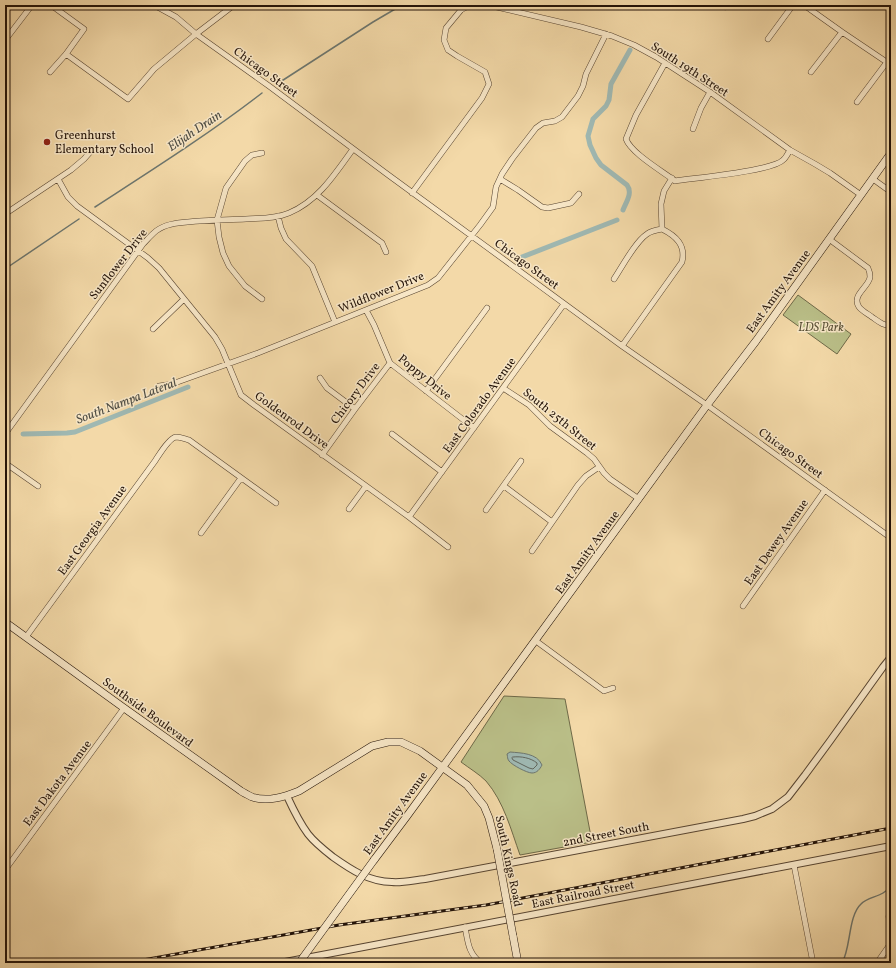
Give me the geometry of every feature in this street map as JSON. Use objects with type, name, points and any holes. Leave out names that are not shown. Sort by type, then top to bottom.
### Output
[{"type":"main road","name":"East Amity Avenue","points":[[299,963],[830,239],[891,153]]},
{"type":"main road","name":"Southside Boulevard","points":[[5,622],[241,791],[252,797],[275,799],[287,796]]},
{"type":"main road","name":"South Kings Road","points":[[287,796],[299,791],[372,746],[388,742],[401,742],[411,746],[443,767],[467,785],[484,806],[489,818],[497,849],[518,963]]},
{"type":"street","points":[[6,39],[32,5]]},
{"type":"street","points":[[50,72],[66,54],[84,29],[51,5]]},
{"type":"street","name":"Chicago Street","points":[[154,5],[176,17],[196,34],[564,304],[826,490],[891,538]]},
{"type":"street","points":[[66,54],[128,99],[154,69],[234,5]]},
{"type":"street","points":[[412,193],[482,98],[489,84],[485,72],[448,50],[444,40],[446,28],[461,10],[470,5]]},
{"type":"street","name":"South 19th Street","points":[[488,5],[581,26],[634,45],[656,57],[710,92],[790,150],[830,173],[861,196]]},
{"type":"street","points":[[768,39],[793,5]]},
{"type":"street","points":[[804,5],[889,64],[857,102]]},
{"type":"street","points":[[811,72],[842,32]]},
{"type":"street","name":"Wildflower Drive","points":[[159,386],[172,384],[258,353],[428,285],[438,278],[493,207],[496,187],[502,174],[536,128],[543,123],[555,121],[562,117],[578,96],[583,86],[586,74],[606,34]]},
{"type":"street","points":[[665,63],[636,115],[626,139],[628,144],[638,154],[675,181],[752,170],[774,165],[783,161],[790,150]]},
{"type":"street","points":[[693,129],[701,108],[710,92]]},
{"type":"street","name":"Sunflower Drive","points":[[5,434],[138,250],[157,231],[171,224],[217,220],[270,218],[288,214],[317,195],[353,149]]},
{"type":"street","points":[[5,214],[75,167],[92,150]]},
{"type":"street","points":[[262,153],[252,155],[245,161],[226,188],[217,220],[223,253],[229,266],[245,286],[262,299]]},
{"type":"street","points":[[662,229],[661,204],[664,191],[672,178]]},
{"type":"street","name":"Goldenrod Drive","points":[[58,179],[68,197],[77,206],[138,250],[159,268],[215,337],[229,363],[241,395],[448,547]]},
{"type":"street","points":[[500,179],[542,207],[548,208],[571,203],[579,194]]},
{"type":"street","points":[[873,179],[891,192]]},
{"type":"street","points":[[317,195],[382,243],[386,252]]},
{"type":"street","points":[[278,216],[286,239],[312,266],[335,322]]},
{"type":"street","points":[[614,279],[635,247],[646,235],[654,231],[662,229],[670,233],[678,240],[682,247],[684,255],[682,262],[622,346]]},
{"type":"street","points":[[830,239],[868,268],[870,277],[857,300],[859,306],[881,324],[891,325]]},
{"type":"street","points":[[154,329],[184,299]]},
{"type":"street","name":"East Colorado Avenue","points":[[409,517],[564,304]]},
{"type":"street","points":[[426,391],[487,308]]},
{"type":"street","name":"Poppy Drive","points":[[366,310],[390,363],[474,428]]},
{"type":"street","name":"Chicory Drive","points":[[322,455],[390,363]]},
{"type":"street","points":[[320,378],[327,388],[355,410]]},
{"type":"street","name":"South 25th Street","points":[[504,388],[529,405],[550,426],[594,459],[610,479],[639,499]]},
{"type":"street","points":[[392,434],[442,472]]},
{"type":"street","name":"East Georgia Avenue","points":[[26,637],[169,441],[177,437],[189,440],[241,478]]},
{"type":"street","points":[[486,510],[521,461]]},
{"type":"street","points":[[5,463],[38,486]]},
{"type":"street","points":[[532,551],[578,485],[586,476],[599,467]]},
{"type":"street","points":[[201,533],[241,478],[276,503]]},
{"type":"street","points":[[349,509],[366,486]]},
{"type":"street","points":[[504,486],[552,522]]},
{"type":"street","name":"East Dewey Avenue","points":[[743,606],[826,490]]},
{"type":"street","points":[[536,641],[604,691],[613,688]]},
{"type":"street","name":"2nd Street South","points":[[287,796],[301,825],[320,847],[365,877],[391,882],[425,879],[743,819],[772,809],[788,797],[891,657]]},
{"type":"street","name":"East Dakota Avenue","points":[[5,870],[124,708]]},
{"type":"street","name":"East Railroad Street","points":[[280,963],[891,846]]},
{"type":"street","points":[[794,865],[813,963]]},
{"type":"street","points":[[891,908],[889,915],[891,925]]},
{"type":"street","points":[[465,927],[470,949],[473,955],[481,963]]},
{"type":"street","points":[[877,963],[891,943]]},
{"type":"green space","name":"LDS Park","points":[[798,295],[851,334],[837,354],[783,315]]},
{"type":"green space","points":[[504,696],[565,699],[592,842],[520,855],[498,798],[483,778],[461,762]]},
{"type":"water","points":[[510,752],[524,753],[533,756],[540,761],[542,765],[535,772],[527,772],[516,767],[509,761],[507,754]]},
{"type":"waterway","name":"Elijah Drain","points":[[277,84],[402,5]]},
{"type":"waterway","name":"South Nampa Lateral","points":[[623,210],[628,198],[629,188],[601,165],[590,145],[588,136],[593,119],[606,106],[609,100],[611,84],[630,50]]},
{"type":"waterway","name":"Elijah Drain","points":[[95,207],[201,137],[262,93]]},
{"type":"waterway","name":"Elijah Drain","points":[[5,269],[79,219]]},
{"type":"waterway","name":"South Nampa Lateral","points":[[517,259],[617,220]]},
{"type":"waterway","name":"South Nampa Lateral","points":[[23,434],[75,432],[188,387]]},
{"type":"waterway","points":[[842,963],[845,957],[852,924],[857,909],[866,900],[891,888]]},
{"type":"railway","points":[[126,963],[339,925],[486,905],[891,828]]},
{"type":"place","name":"Greenhurst Elementary School","points":[[47,142]]}]
